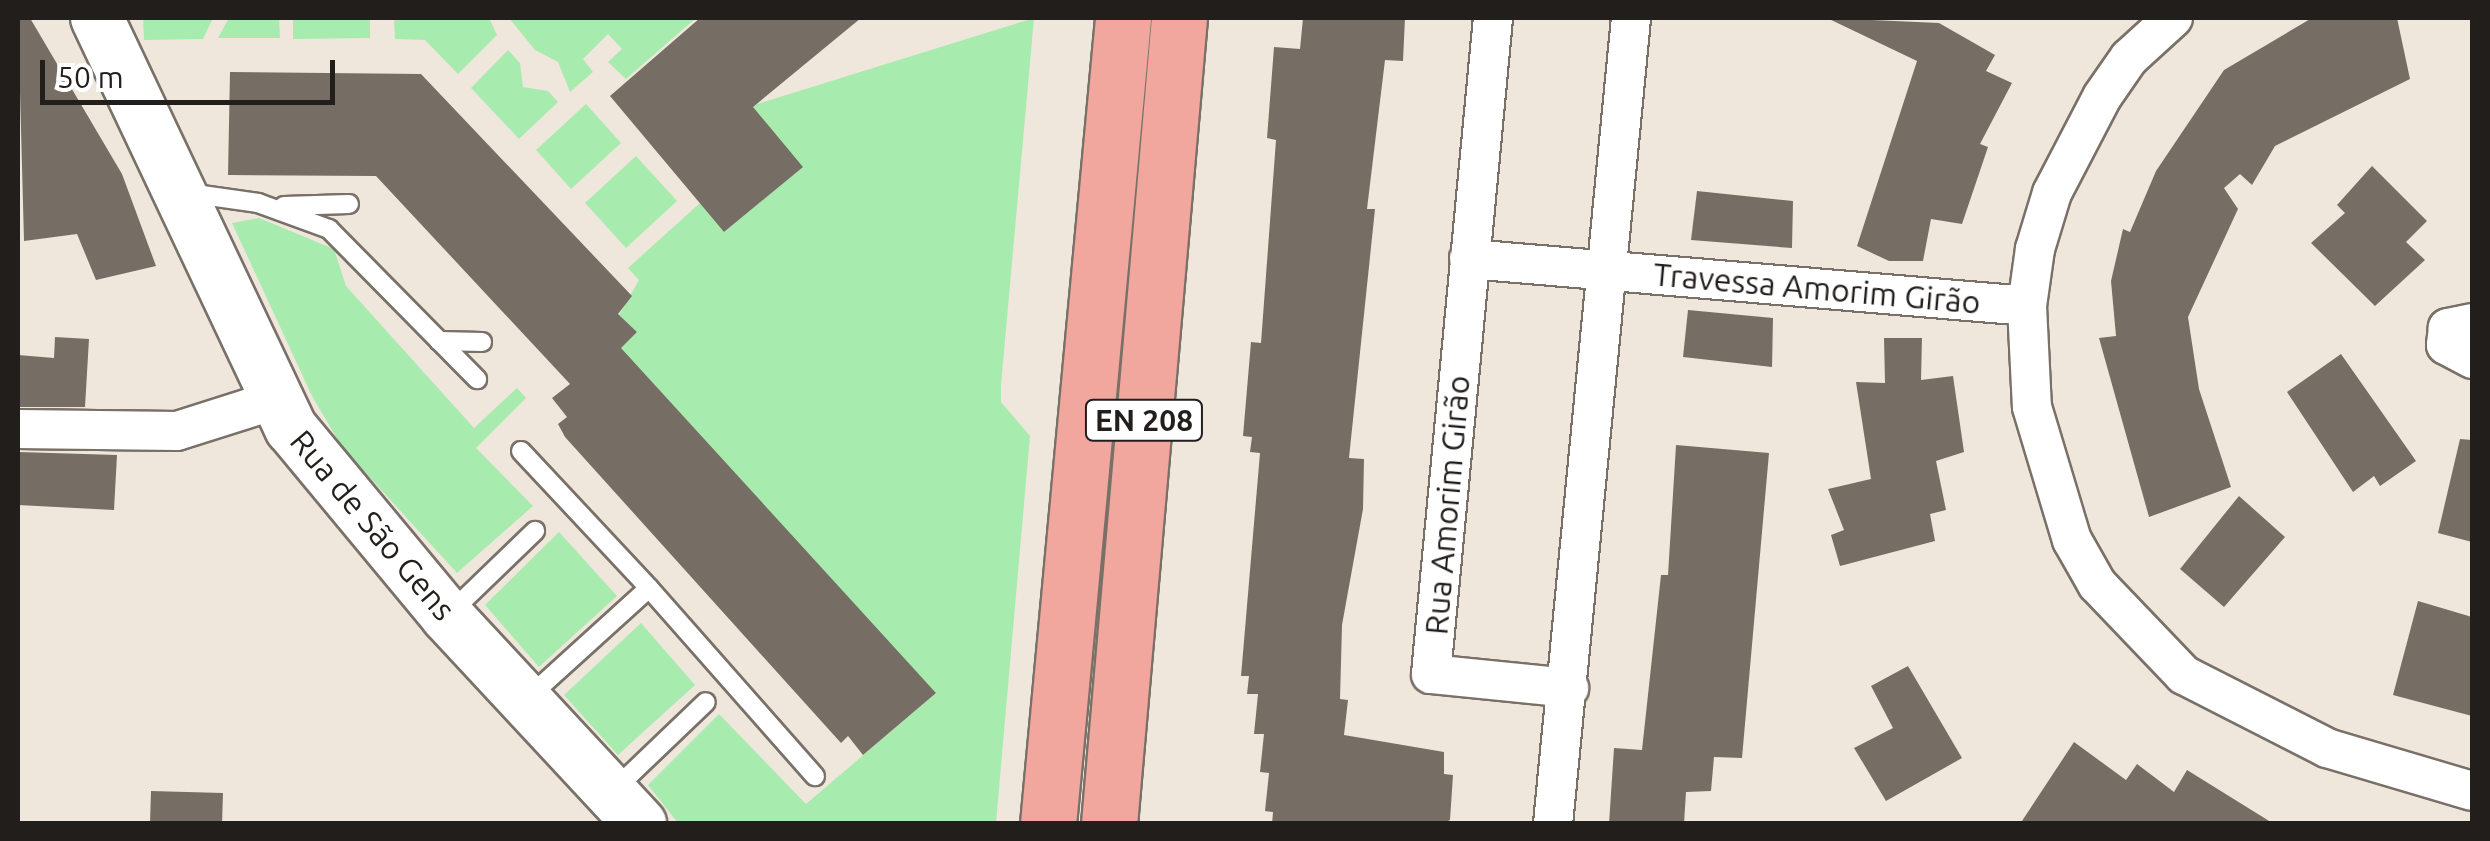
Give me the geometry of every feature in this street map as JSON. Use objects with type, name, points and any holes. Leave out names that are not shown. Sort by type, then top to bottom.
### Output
[{"type":"main road","name":"Rua de São Gens","points":[[97,18],[275,400],[328,480],[447,616],[626,808]]},
{"type":"main road","name":"EN 208","points":[[1048,824],[1123,18]]},
{"type":"main road","name":"EN 208","points":[[1110,824],[1179,18]]},
{"type":"street","name":"Rua Amorim Girão","points":[[1493,18],[1431,674],[1568,688]]},
{"type":"street","points":[[1552,824],[1631,18]]},
{"type":"street","points":[[2173,18],[2128,58],[2076,143],[2034,249],[2026,306],[2032,407],[2054,493],[2097,584],[2138,632],[2184,675],[2254,716],[2326,748],[2472,791]]},
{"type":"street","points":[[1469,259],[1607,270]]},
{"type":"street","name":"Travessa Amorim Girão","points":[[1607,270],[2026,306]]},
{"type":"street","points":[[2472,323],[2448,328],[2446,346],[2472,360]]},
{"type":"street","points":[[18,429],[177,432],[275,400]]},
{"type":"lane","points":[[178,191],[273,206],[349,204]]},
{"type":"lane","points":[[273,206],[342,238],[476,380]]},
{"type":"lane","points":[[439,341],[482,342]]},
{"type":"lane","points":[[521,451],[816,776]]},
{"type":"lane","points":[[447,616],[535,531]]},
{"type":"lane","points":[[526,700],[648,588]]},
{"type":"lane","points":[[626,808],[706,702]]},
{"type":"green space","points":[[143,18],[213,18],[203,39],[144,40]]},
{"type":"green space","points":[[229,18],[279,18],[280,38],[218,38]]},
{"type":"green space","points":[[293,18],[370,18],[370,38],[293,39]]},
{"type":"green space","points":[[394,18],[489,18],[497,35],[458,74],[425,40],[395,39]]},
{"type":"green space","points":[[509,18],[696,18],[626,79],[608,62],[622,49],[608,34],[583,59],[593,72],[570,92],[558,62],[535,50]]},
{"type":"green space","points":[[1034,18],[1001,385],[1001,402],[1030,436],[996,823],[678,823],[648,785],[719,714],[806,804],[936,693],[617,351],[637,332],[619,315],[639,280],[628,268],[700,203],[724,232],[802,167],[751,106]]},
{"type":"green space","points":[[508,50],[520,63],[523,87],[548,91],[558,102],[519,139],[471,88]]},
{"type":"green space","points":[[586,104],[621,143],[571,189],[536,150]]},
{"type":"green space","points":[[636,156],[677,201],[626,248],[585,203]]},
{"type":"green space","points":[[259,218],[334,249],[346,286],[474,428],[517,388],[526,398],[476,448],[533,506],[457,573],[342,447],[312,396],[232,223]]},
{"type":"green space","points":[[559,532],[617,596],[539,667],[485,605]]},
{"type":"green space","points":[[641,623],[695,685],[618,755],[564,695]]},
{"type":"building","points":[[18,18],[30,18],[122,174],[156,266],[96,280],[77,234],[24,241]]},
{"type":"building","points":[[700,18],[861,18],[753,107],[803,167],[724,232],[610,96]]},
{"type":"building","points":[[1303,18],[1405,18],[1403,61],[1385,60],[1367,209],[1375,209],[1349,458],[1364,459],[1363,509],[1342,625],[1340,699],[1348,700],[1344,735],[1444,752],[1444,774],[1453,775],[1450,820],[1442,824],[1272,824],[1273,812],[1265,811],[1269,773],[1260,772],[1264,734],[1254,734],[1258,694],[1247,694],[1249,676],[1241,676],[1260,453],[1250,452],[1252,437],[1243,436],[1251,342],[1261,343],[1276,140],[1267,138],[1274,47],[1300,49]]},
{"type":"building","points":[[1827,18],[1939,23],[1995,55],[1986,71],[2012,83],[1980,144],[1988,147],[1962,224],[1931,219],[1923,261],[1889,261],[1857,246],[1917,61]]},
{"type":"building","points":[[2312,18],[2397,18],[2410,79],[2275,146],[2252,185],[2240,174],[2224,188],[2238,209],[2188,317],[2199,389],[2231,487],[2149,517],[2099,338],[2116,336],[2111,281],[2123,229],[2130,232],[2156,171],[2224,70]]},
{"type":"building","points":[[230,72],[421,74],[632,296],[618,314],[637,332],[621,348],[936,693],[863,755],[848,736],[841,743],[565,437],[558,424],[567,417],[552,398],[570,384],[376,176],[228,175]]},
{"type":"building","points":[[2372,166],[2427,221],[2406,242],[2425,260],[2375,306],[2311,243],[2345,213],[2337,205]]},
{"type":"building","points":[[1697,191],[1793,201],[1792,248],[1691,240]]},
{"type":"building","points":[[1688,310],[1773,318],[1772,367],[1683,357]]},
{"type":"building","points":[[55,337],[89,339],[85,407],[18,407],[18,355],[54,358]]},
{"type":"building","points":[[1884,338],[1922,338],[1921,380],[1953,376],[1964,452],[1936,461],[1946,510],[1930,514],[1935,541],[1840,566],[1831,535],[1844,530],[1828,489],[1871,479],[1856,382],[1885,383]]},
{"type":"building","points":[[2341,354],[2416,461],[2380,486],[2374,476],[2353,492],[2287,392]]},
{"type":"building","points":[[2460,439],[2472,440],[2472,542],[2438,533]]},
{"type":"building","points":[[1676,445],[1769,453],[1742,758],[1714,757],[1711,791],[1686,792],[1684,824],[1609,824],[1614,748],[1642,750],[1661,575],[1668,575]]},
{"type":"building","points":[[18,452],[117,455],[114,510],[18,505]]},
{"type":"building","points":[[2239,496],[2285,537],[2224,607],[2180,569]]},
{"type":"building","points":[[2418,601],[2472,617],[2472,716],[2393,695]]},
{"type":"building","points":[[1908,666],[1962,758],[1886,801],[1854,748],[1893,728],[1871,686]]},
{"type":"building","points":[[2074,742],[2126,780],[2137,764],[2174,792],[2187,770],[2274,824],[2020,824]]},
{"type":"building","points":[[151,791],[223,793],[222,824],[150,824]]}]
